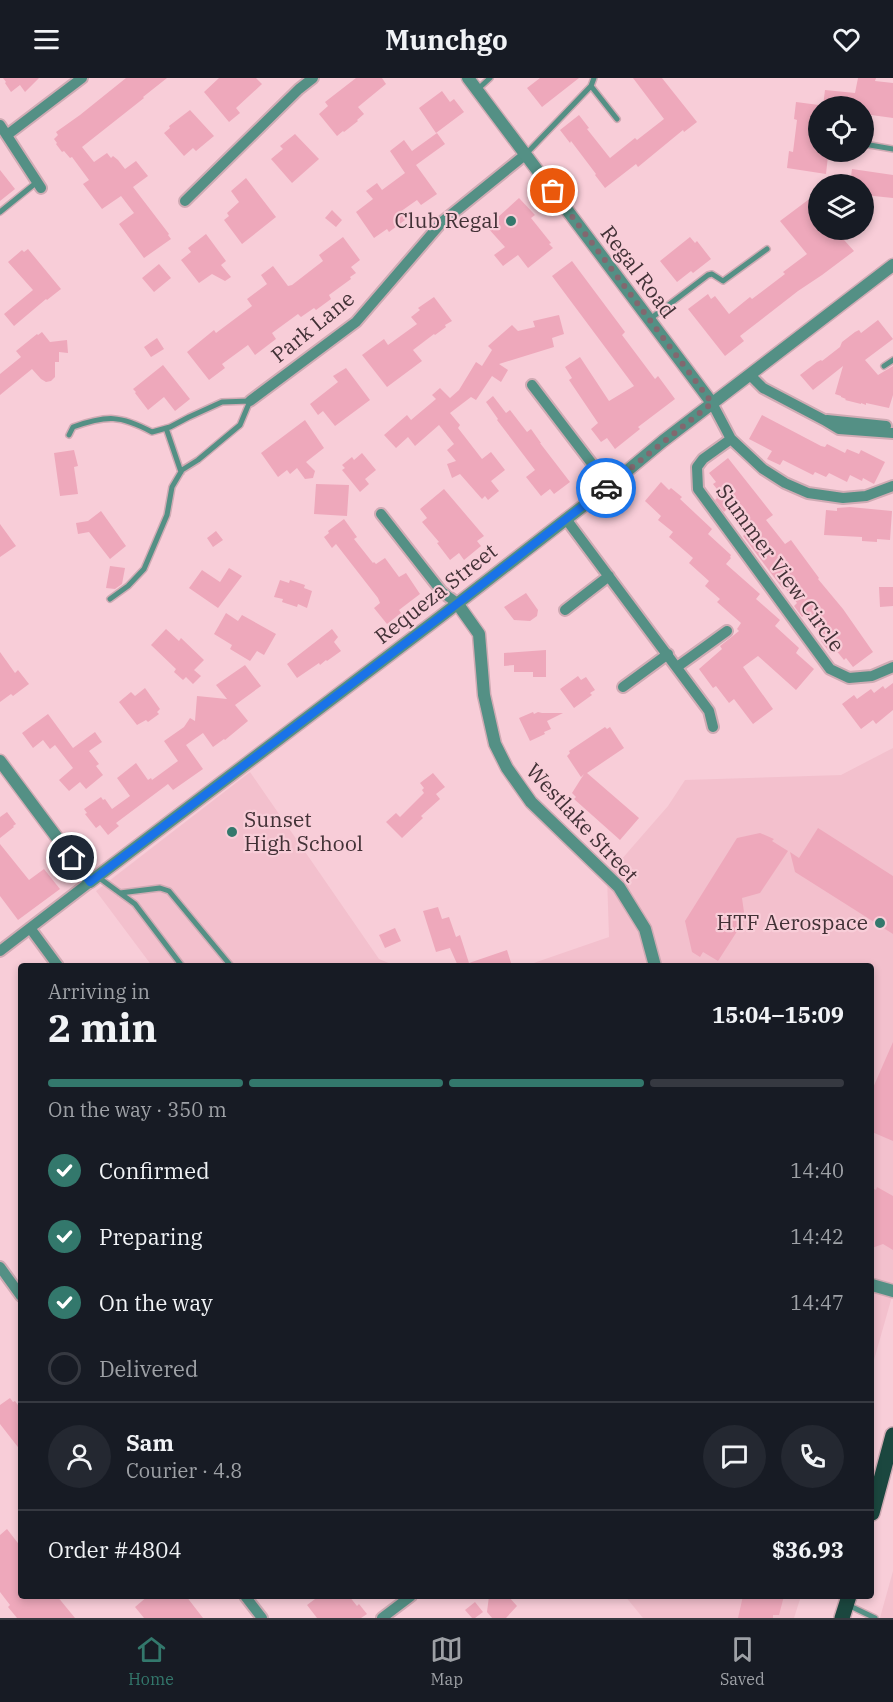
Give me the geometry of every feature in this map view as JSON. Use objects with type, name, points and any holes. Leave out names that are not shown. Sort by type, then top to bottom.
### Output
[{"type":"main road","points":[[874,1506],[893,1435]]},
{"type":"street","points":[[7,135],[82,78]]},
{"type":"street","points":[[185,201],[299,89],[314,78]]},
{"type":"street","name":"Regal Road","points":[[468,78],[712,403]]},
{"type":"street","points":[[0,125],[39,185]]},
{"type":"street","name":"Park Lane","points":[[250,401],[356,322],[442,222],[526,154]]},
{"type":"street","name":"Requeza Street","points":[[0,951],[457,603],[712,403],[893,265]]},
{"type":"street","points":[[750,375],[763,388],[839,429],[893,433]]},
{"type":"street","points":[[532,385],[609,486]]},
{"type":"street","name":"Summer View Circle","points":[[712,403],[731,439],[763,469],[784,483],[808,493],[843,498],[866,496],[893,486]]},
{"type":"street","points":[[824,420],[893,426]]},
{"type":"street","name":"Summer View Circle","points":[[731,439],[703,459],[697,467],[698,489],[830,669],[849,678],[872,676],[893,667]]},
{"type":"street","points":[[381,514],[442,592],[457,603]]},
{"type":"street","points":[[566,519],[709,711],[713,727]]},
{"type":"street","points":[[565,610],[609,576]]},
{"type":"street","name":"Westlake Street","points":[[457,603],[479,634],[484,695],[495,744],[507,768],[531,802],[619,887],[645,929],[654,963]]},
{"type":"street","points":[[677,667],[727,631]]},
{"type":"street","points":[[623,687],[668,654]]},
{"type":"street","points":[[0,761],[94,880]]},
{"type":"street","points":[[30,928],[56,963]]},
{"type":"street","points":[[0,1268],[18,1292]]},
{"type":"street","points":[[874,1286],[893,1291]]},
{"type":"street","points":[[247,1599],[262,1618]]},
{"type":"street","points":[[382,1618],[407,1599]]},
{"type":"lane","points":[[477,90],[490,78]]},
{"type":"lane","points":[[526,154],[591,86],[594,78]]},
{"type":"lane","points":[[591,86],[617,119]]},
{"type":"lane","points":[[874,146],[893,149]]},
{"type":"lane","points":[[0,212],[39,185]]},
{"type":"lane","points":[[649,320],[708,275],[712,274],[723,281],[767,249]]},
{"type":"lane","points":[[884,366],[893,360]]},
{"type":"lane","points":[[69,435],[73,427],[90,420],[114,417],[134,422],[152,432],[166,428],[222,402],[250,401],[240,425],[198,460],[182,470],[172,487],[167,515],[144,569],[128,586],[110,599]]},
{"type":"lane","points":[[166,428],[181,472]]},
{"type":"lane","points":[[94,880],[120,893],[140,911],[180,963]]},
{"type":"lane","points":[[120,893],[160,888],[169,891],[229,963]]},
{"type":"lane","points":[[846,1606],[875,1618]]},
{"type":"shaded area","points":[[893,748],[893,1293],[874,1360],[874,963],[534,963],[609,937],[607,876],[668,806],[685,780],[841,775]]},
{"type":"shaded area","name":"Sunset High School","points":[[250,772],[379,959],[389,963],[150,963],[96,891]]},
{"type":"shaded area","points":[[893,1571],[893,1618],[880,1618],[883,1607]]},
{"type":"shaded area","points":[[627,1599],[800,1599],[794,1618],[643,1618]]},
{"type":"building","points":[[3,78],[39,78],[25,92],[20,85],[11,92]]},
{"type":"building","points":[[126,78],[167,78],[82,147],[94,162],[107,153],[111,158],[113,156],[118,160],[125,169],[136,161],[148,176],[133,187],[171,239],[144,258],[119,224],[134,213],[121,196],[102,209],[83,184],[89,180],[72,157],[62,152],[54,139],[58,135],[56,132]]},
{"type":"building","points":[[219,78],[256,78],[262,84],[236,108],[240,113],[229,122],[204,92]]},
{"type":"building","points":[[356,78],[382,78],[386,84],[358,107],[364,114],[358,121],[337,136],[319,114],[328,106],[325,102]]},
{"type":"building","points":[[540,78],[579,78],[542,107],[527,88]]},
{"type":"building","points":[[633,78],[662,78],[697,122],[684,132],[683,130],[638,167],[636,164],[605,188],[571,141],[570,143],[560,130],[579,115],[610,158],[635,138],[637,140],[664,119]]},
{"type":"building","points":[[858,78],[876,78],[875,81],[893,83],[893,118],[874,115],[874,96],[824,96],[825,90],[855,93]]},
{"type":"building","points":[[442,91],[450,102],[454,99],[464,112],[436,133],[419,108]]},
{"type":"building","points":[[796,102],[808,104],[808,162],[827,162],[826,174],[787,168],[789,151],[793,152],[797,120],[794,119]]},
{"type":"building","points":[[190,110],[214,136],[196,151],[193,148],[184,156],[164,133],[170,128],[169,126]]},
{"type":"building","points":[[437,133],[445,144],[416,165],[437,194],[421,205],[417,200],[400,212],[405,220],[389,232],[387,229],[374,238],[356,212],[373,199],[366,191],[377,183],[382,190],[405,173],[390,151],[404,140],[412,151]]},
{"type":"building","points":[[295,134],[319,159],[292,183],[271,159],[283,149],[280,146]]},
{"type":"building","points":[[852,169],[893,175],[893,198],[874,196],[874,174],[851,174]]},
{"type":"building","points":[[0,170],[15,189],[0,201]]},
{"type":"building","points":[[246,178],[276,217],[242,244],[224,220],[229,216],[227,213],[239,202],[231,191]]},
{"type":"building","points":[[519,198],[535,215],[531,218],[553,248],[528,268],[518,255],[503,266],[494,255],[505,247],[487,227]]},
{"type":"building","points":[[808,200],[808,240],[844,240],[854,251],[740,336],[744,341],[725,356],[688,309],[708,294],[711,299],[715,296],[729,314],[785,274],[783,272],[807,254],[780,221]]},
{"type":"building","points":[[332,210],[342,220],[336,227],[325,218]]},
{"type":"building","points":[[206,234],[226,261],[221,265],[231,277],[225,281],[212,274],[199,283],[181,260],[191,252],[188,248]]},
{"type":"building","points":[[343,237],[360,260],[351,267],[356,273],[350,277],[351,279],[329,295],[331,299],[316,310],[314,308],[301,317],[298,314],[272,333],[276,339],[255,355],[248,345],[222,364],[225,368],[209,380],[187,352],[214,330],[216,333],[252,306],[247,299],[267,284],[261,275],[273,266],[288,286],[292,285],[323,261],[319,255]]},
{"type":"building","points":[[690,237],[695,243],[697,241],[711,259],[677,282],[660,261]]},
{"type":"building","points":[[28,249],[61,289],[14,326],[4,314],[33,290],[8,262],[22,250],[24,252]]},
{"type":"building","points":[[572,261],[625,332],[622,335],[655,379],[658,376],[675,399],[638,427],[640,429],[615,449],[607,438],[601,442],[591,429],[598,423],[569,380],[572,378],[565,367],[580,357],[609,401],[634,386],[552,276]]},
{"type":"building","points":[[159,264],[171,278],[154,292],[142,278]]},
{"type":"building","points":[[434,297],[452,321],[413,350],[422,361],[387,387],[362,355],[384,339],[388,345],[417,324],[411,317],[420,310],[418,308]]},
{"type":"building","points":[[559,315],[564,334],[552,338],[554,347],[499,364],[508,370],[501,382],[492,376],[476,400],[471,397],[450,413],[460,425],[458,428],[482,459],[491,452],[505,470],[491,481],[499,491],[488,500],[485,496],[482,499],[460,474],[452,478],[447,464],[456,461],[447,450],[454,444],[439,425],[415,446],[408,437],[396,448],[384,435],[407,415],[411,420],[436,399],[432,395],[440,388],[450,398],[459,390],[476,362],[482,366],[492,350],[488,346],[512,325],[518,331],[535,327],[533,321]]},
{"type":"building","points":[[878,320],[893,339],[865,360],[878,375],[893,366],[893,395],[889,408],[845,400],[835,394],[843,366],[813,390],[800,375],[840,347],[842,342],[855,332],[859,330],[861,333]]},
{"type":"building","points":[[42,332],[50,342],[67,340],[68,353],[59,352],[59,362],[55,362],[55,377],[46,382],[32,369],[0,395],[0,374],[21,357],[16,351]]},
{"type":"building","points":[[157,338],[164,349],[151,357],[144,347]]},
{"type":"building","points":[[163,365],[190,399],[175,411],[164,397],[148,410],[133,389]]},
{"type":"building","points":[[346,368],[370,400],[335,426],[323,411],[318,415],[310,404],[338,382],[333,376]]},
{"type":"building","points":[[493,396],[506,413],[510,410],[527,432],[531,429],[570,482],[554,494],[550,489],[541,496],[526,477],[535,470],[486,402]]},
{"type":"building","points":[[762,415],[821,446],[825,447],[827,444],[845,453],[847,449],[859,454],[861,450],[885,462],[874,484],[850,475],[847,482],[829,473],[826,477],[815,472],[813,475],[783,460],[780,465],[767,459],[772,451],[749,439]]},
{"type":"building","points":[[305,420],[324,448],[306,462],[315,471],[313,478],[305,479],[297,468],[290,474],[287,470],[278,477],[261,453]]},
{"type":"building","points":[[74,450],[78,466],[74,467],[78,494],[60,496],[54,453]]},
{"type":"building","points":[[362,453],[376,470],[365,479],[369,484],[360,492],[342,470],[345,468],[342,465],[352,457],[354,460]]},
{"type":"building","points":[[728,458],[773,515],[766,520],[785,544],[791,540],[873,652],[853,667],[835,649],[830,653],[821,641],[826,637],[807,612],[802,617],[794,606],[797,603],[785,588],[783,589],[743,536],[748,531],[729,507],[724,512],[715,500],[720,493],[709,473]]},
{"type":"building","points":[[661,482],[669,490],[671,488],[682,497],[680,499],[712,529],[708,534],[731,555],[726,564],[760,594],[756,599],[780,620],[775,626],[799,648],[796,653],[814,669],[796,690],[758,656],[743,667],[773,709],[753,724],[734,699],[729,703],[716,686],[713,688],[699,669],[722,649],[720,646],[739,631],[737,629],[741,623],[717,602],[720,599],[705,586],[709,581],[689,563],[693,558],[669,537],[673,532],[658,520],[661,516],[645,501]]},
{"type":"building","points":[[316,484],[349,485],[347,516],[314,514]]},
{"type":"building","points":[[444,489],[484,536],[477,541],[481,546],[464,560],[459,553],[450,560],[437,543],[439,542],[422,522],[427,518],[420,509]]},
{"type":"building","points":[[837,508],[892,511],[890,540],[862,541],[862,537],[824,535],[826,510],[837,511]]},
{"type":"building","points":[[101,511],[126,546],[110,559],[89,532],[78,534],[76,523],[88,521]]},
{"type":"building","points":[[344,519],[357,537],[354,539],[373,563],[376,564],[385,558],[399,577],[406,573],[420,594],[399,610],[401,613],[387,624],[374,608],[380,603],[378,598],[336,544],[332,548],[324,537]]},
{"type":"building","points":[[0,524],[16,546],[0,557]]},
{"type":"building","points":[[216,531],[223,540],[213,547],[207,538]]},
{"type":"building","points":[[110,566],[125,568],[122,584],[115,589],[106,588]]},
{"type":"building","points":[[229,568],[242,576],[218,608],[189,588],[202,570],[220,582]]},
{"type":"building","points":[[280,580],[289,583],[290,580],[305,585],[304,588],[312,591],[307,608],[282,602],[283,599],[274,597]]},
{"type":"building","points":[[879,587],[893,587],[893,606],[880,607]]},
{"type":"building","points":[[526,593],[538,610],[537,616],[530,621],[514,620],[504,607]]},
{"type":"building","points":[[226,613],[238,621],[242,615],[276,634],[264,655],[257,651],[250,661],[230,649],[232,645],[214,634]]},
{"type":"building","points":[[166,629],[179,641],[181,638],[204,660],[194,670],[201,676],[193,684],[186,677],[183,680],[174,672],[176,669],[151,645]]},
{"type":"building","points":[[332,629],[338,637],[334,642],[341,651],[297,678],[287,664]]},
{"type":"building","points":[[546,650],[546,677],[533,677],[533,672],[514,672],[514,665],[504,666],[504,653]]},
{"type":"building","points":[[0,652],[15,673],[18,670],[29,684],[0,702]]},
{"type":"building","points":[[245,665],[261,686],[235,705],[248,721],[213,747],[203,733],[186,745],[203,769],[173,790],[168,784],[116,823],[119,826],[108,835],[100,825],[96,828],[85,814],[87,813],[84,809],[101,797],[112,809],[130,796],[117,778],[136,763],[148,780],[151,778],[152,780],[178,761],[164,741],[184,727],[190,718],[195,721],[197,696],[227,699],[216,685]]},
{"type":"building","points":[[578,676],[581,680],[586,677],[595,690],[590,693],[592,695],[574,708],[560,689]]},
{"type":"building","points":[[893,683],[893,710],[876,724],[873,720],[861,729],[842,704],[854,695],[857,699],[871,689],[874,693],[883,686],[885,689]]},
{"type":"building","points":[[145,688],[160,709],[157,712],[159,714],[148,722],[146,720],[137,725],[119,702],[131,692],[135,696]]},
{"type":"building","points":[[533,712],[534,714],[538,712],[563,713],[547,721],[551,729],[530,741],[519,718]]},
{"type":"building","points":[[48,714],[73,748],[95,732],[102,742],[89,751],[99,764],[96,766],[103,775],[86,789],[80,782],[69,791],[59,780],[73,768],[55,745],[50,749],[43,740],[33,748],[22,733]]},
{"type":"building","points":[[605,727],[607,729],[610,727],[624,748],[587,773],[639,818],[620,840],[574,799],[576,797],[572,793],[584,774],[581,777],[567,756],[569,751]]},
{"type":"building","points":[[433,773],[445,787],[436,794],[440,799],[402,838],[386,822],[396,813],[400,817],[424,793],[422,790],[424,788],[420,783]]},
{"type":"building","points":[[7,812],[16,824],[0,838],[0,817]]},
{"type":"building","points":[[818,828],[893,876],[893,934],[795,872],[790,852],[799,858]]},
{"type":"building","points":[[760,833],[774,839],[772,841],[788,851],[760,893],[742,898],[745,919],[718,961],[703,952],[700,957],[692,952],[685,921],[737,838]]},
{"type":"building","points":[[0,844],[29,880],[44,869],[60,889],[18,920],[0,896]]},
{"type":"building","points":[[438,907],[442,919],[449,917],[456,937],[460,935],[469,963],[457,963],[450,948],[436,952],[423,911]]},
{"type":"building","points":[[395,928],[401,941],[385,948],[379,935]]},
{"type":"building","points":[[507,950],[511,963],[469,963]]},
{"type":"building","points":[[893,1042],[893,1141],[874,1133],[874,1085]]},
{"type":"building","points":[[877,1187],[893,1196],[893,1250],[883,1244],[874,1247],[874,1189],[876,1190]]},
{"type":"building","points":[[10,1398],[18,1405],[18,1447],[0,1424],[0,1405]]},
{"type":"building","points":[[7,1529],[18,1543],[18,1599],[59,1599],[75,1618],[17,1618],[0,1592],[0,1535]]},
{"type":"building","points":[[144,1599],[188,1599],[203,1618],[144,1618],[135,1607]]},
{"type":"building","points":[[315,1599],[351,1599],[367,1614],[361,1618],[317,1618],[307,1605]]},
{"type":"building","points":[[489,1599],[511,1599],[517,1606],[506,1618],[492,1618],[487,1612]]},
{"type":"building","points":[[742,1599],[783,1599],[779,1615],[773,1615],[773,1618],[738,1618]]},
{"type":"building","points":[[475,1602],[483,1612],[472,1618],[465,1610]]},
{"type":"way so far","points":[[553,191],[712,403],[606,488]]},
{"type":"place","name":"Club Regal","points":[[511,221]]},
{"type":"place","name":"Sunset High School","points":[[232,832]]},
{"type":"place","name":"HTF Aerospace","points":[[880,923]]},
{"type":"route","points":[[72,858],[90,882],[606,488]]}]
